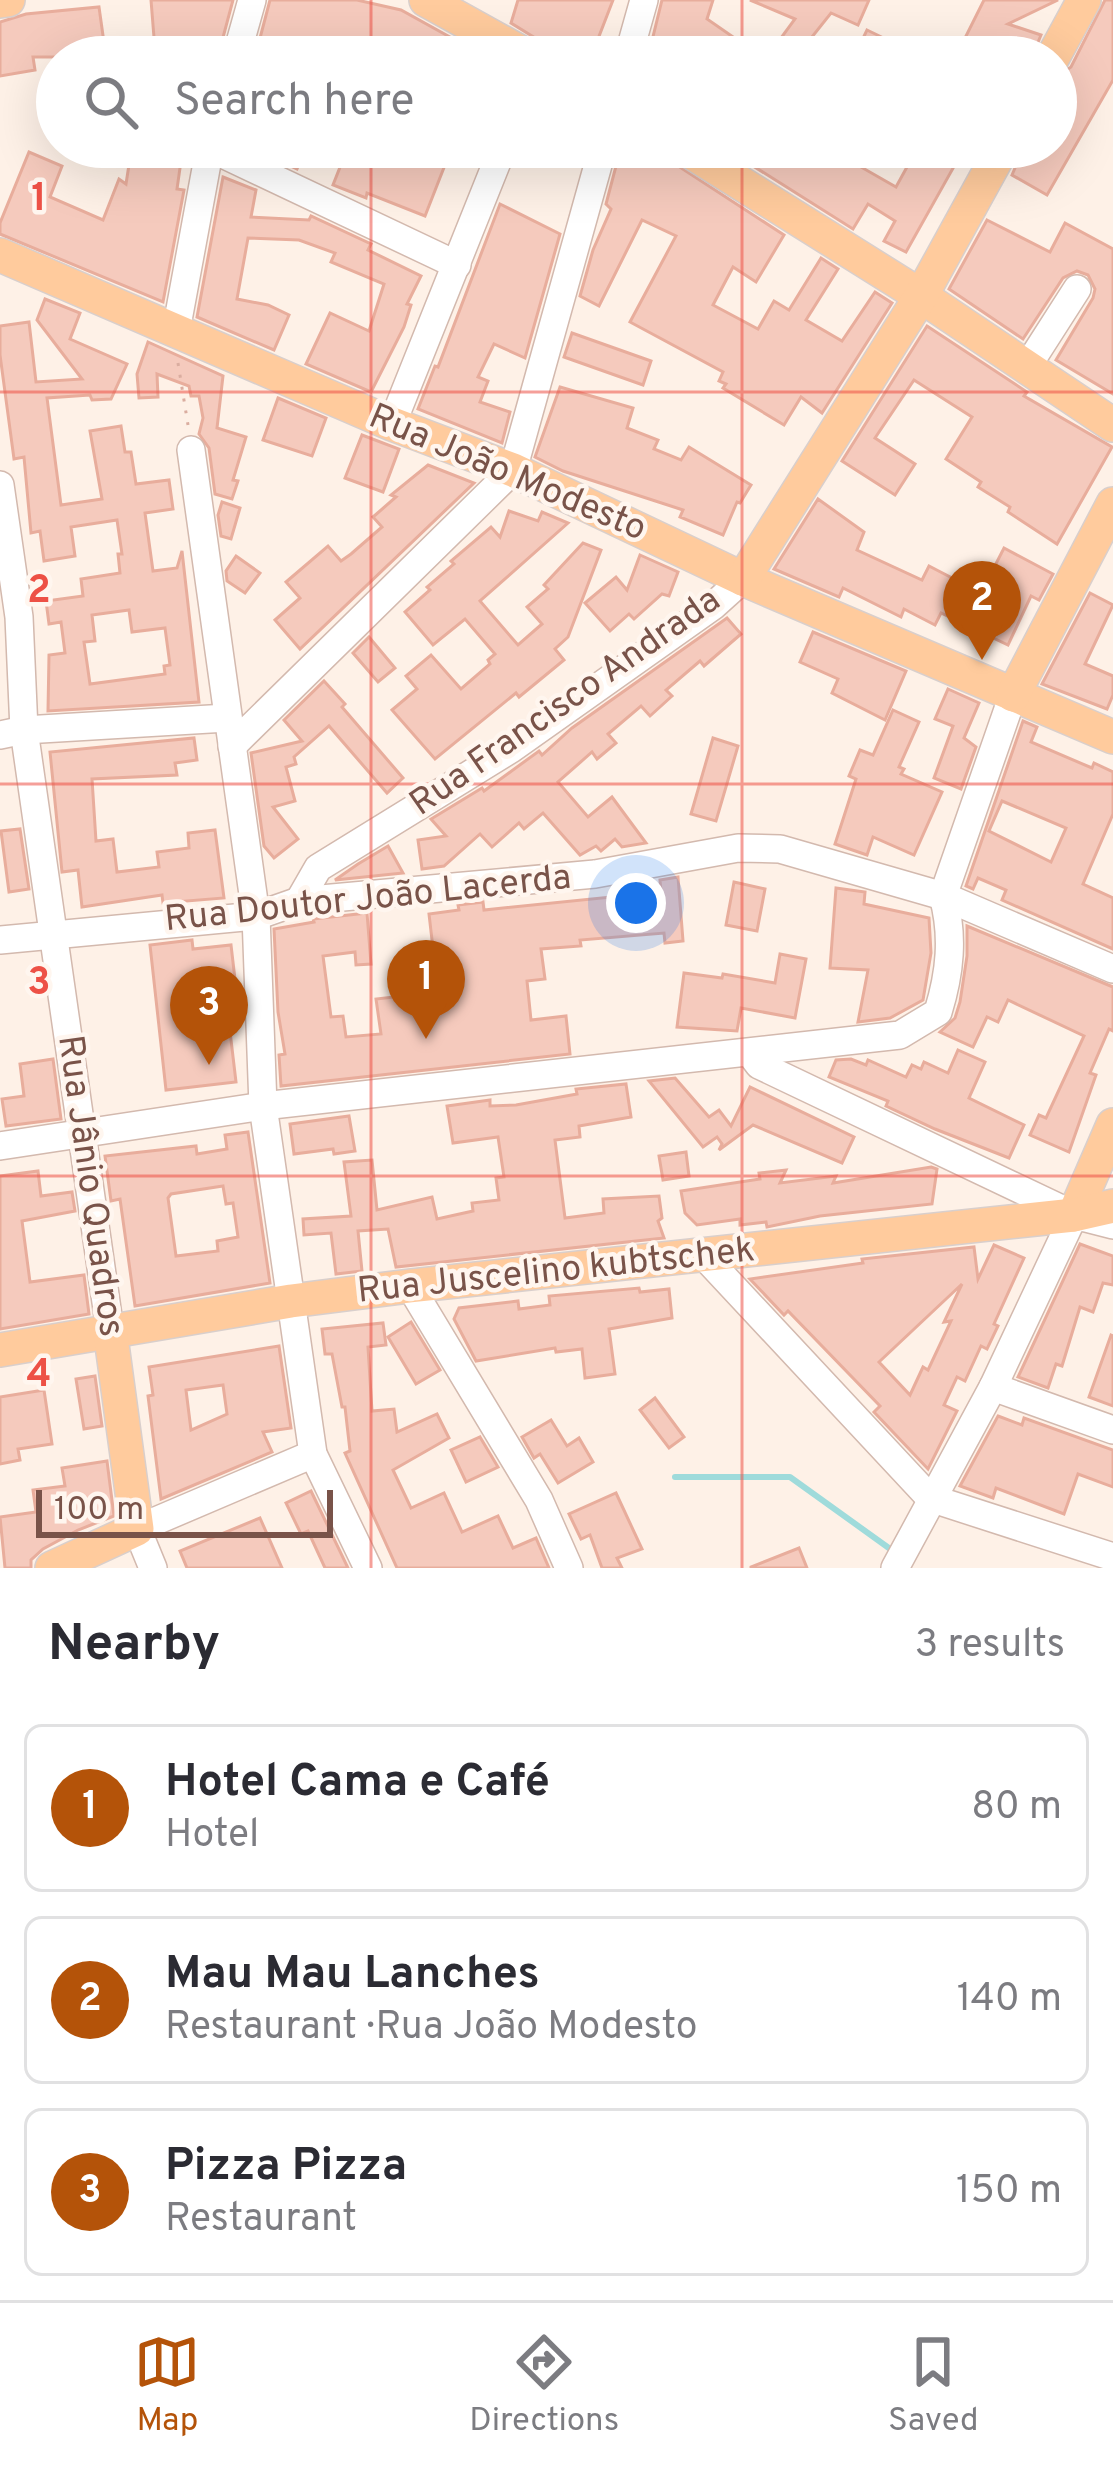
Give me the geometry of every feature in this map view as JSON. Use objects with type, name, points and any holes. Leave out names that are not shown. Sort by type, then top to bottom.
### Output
[{"type":"main road","points":[[426,0],[492,36]]},
{"type":"main road","points":[[1064,36],[1084,0]]},
{"type":"main road","points":[[717,168],[921,296],[1113,425]]},
{"type":"main road","name":"Rua Francisco Andrada","points":[[743,579],[921,296],[991,168]]},
{"type":"main road","name":"Rua João Modesto","points":[[0,255],[392,424],[513,470],[743,579],[1113,737]]},
{"type":"main road","points":[[1013,695],[1113,504]]},
{"type":"main road","points":[[1074,1215],[1113,1125]]},
{"type":"main road","name":"Rua Juscelino kubtschek","points":[[0,1350],[291,1301],[1074,1215],[1113,1206]]},
{"type":"main road","name":"Rua Jânio Quadros","points":[[110,1330],[136,1529]]},
{"type":"main road","points":[[52,1568],[136,1529]]},
{"type":"street","points":[[242,36],[252,0]]},
{"type":"street","points":[[634,36],[644,0]]},
{"type":"street","points":[[176,332],[206,168]]},
{"type":"street","points":[[254,168],[457,266]]},
{"type":"street","points":[[392,424],[495,168]]},
{"type":"street","points":[[12,733],[230,732],[513,470],[597,168]]},
{"type":"street","points":[[1028,367],[1077,289]]},
{"type":"street","points":[[190,450],[256,916],[263,1106],[313,1454],[368,1568]]},
{"type":"street","name":"Rua Jânio Quadros","points":[[0,485],[19,617],[12,733],[52,932],[110,1330]]},
{"type":"street","name":"Rua Francisco Andrada","points":[[299,901],[319,868],[511,749],[712,607],[743,579]]},
{"type":"street","points":[[0,1146],[263,1106],[900,1035],[938,1012],[949,975],[950,920],[943,896],[1013,695]]},
{"type":"street","name":"Rua Doutor João Lacerda","points":[[0,940],[256,916],[299,901],[595,874],[738,848],[780,849],[943,896],[1113,969]]},
{"type":"street","points":[[750,1053],[759,1065],[1074,1215],[1113,1226]]},
{"type":"street","points":[[1006,1222],[1019,1201],[1011,1185]]},
{"type":"street","points":[[895,1568],[993,1387],[1074,1215]]},
{"type":"street","points":[[705,1257],[930,1498],[1113,1557]]},
{"type":"street","points":[[410,1286],[539,1500],[568,1568]]},
{"type":"street","points":[[993,1387],[1113,1430]]},
{"type":"street","points":[[153,1568],[136,1529],[313,1454]]},
{"type":"path","points":[[176,332],[190,450]]},
{"type":"building","points":[[151,0],[233,0],[223,36],[154,36]]},
{"type":"building","points":[[270,0],[357,0],[401,10],[448,36],[261,36]]},
{"type":"building","points":[[518,0],[613,0],[599,36],[532,36],[511,23]]},
{"type":"building","points":[[662,0],[713,0],[707,19],[732,36],[653,36]]},
{"type":"building","points":[[750,0],[869,0],[858,25],[831,13],[813,36],[782,36],[795,19]]},
{"type":"building","points":[[984,0],[1058,0],[1008,24],[1041,36],[966,36]]},
{"type":"building","points":[[1105,0],[1113,0],[1113,80],[1077,143],[1077,55]]},
{"type":"building","points":[[99,7],[103,36],[36,36],[35,70],[0,76],[0,22],[26,14]]},
{"type":"building","points":[[29,152],[36,155],[36,168],[61,168],[50,197],[103,220],[119,179],[126,184],[128,168],[180,168],[177,189],[184,190],[163,302],[0,234],[0,223]]},
{"type":"building","points":[[340,168],[444,168],[425,216],[333,185]]},
{"type":"building","points":[[615,168],[681,168],[784,235],[756,282],[733,267],[713,305],[758,329],[774,301],[789,310],[821,258],[838,269],[806,320],[842,341],[875,292],[892,303],[822,413],[801,397],[784,425],[723,388],[726,384],[719,381],[723,372],[630,322],[676,236],[642,220],[599,306],[580,296],[611,209],[606,204]]},
{"type":"building","points":[[756,168],[863,168],[896,187],[906,168],[953,168],[906,252],[884,241],[895,221],[868,204],[853,229]]},
{"type":"building","points":[[1015,168],[1062,168],[1047,195],[1012,175]]},
{"type":"building","points":[[223,177],[256,190],[251,217],[309,220],[311,216],[371,244],[368,250],[421,276],[407,304],[411,305],[404,327],[371,392],[306,364],[330,313],[369,331],[384,284],[331,262],[335,253],[299,240],[248,238],[237,299],[289,315],[274,350],[197,317]]},
{"type":"building","points":[[500,204],[560,234],[525,358],[494,344],[478,377],[488,381],[480,402],[510,412],[502,443],[418,409]]},
{"type":"building","points":[[987,220],[1050,252],[1065,223],[1113,249],[1113,394],[1056,360],[1093,298],[1095,289],[1088,275],[1077,271],[1063,278],[1023,339],[949,289]]},
{"type":"building","points":[[45,299],[80,313],[70,339],[127,364],[111,399],[92,400],[90,395],[47,398],[61,505],[102,499],[90,431],[121,426],[136,484],[169,480],[173,509],[145,513],[153,571],[177,568],[182,551],[199,702],[48,711],[49,655],[65,653],[61,622],[49,624],[46,601],[83,596],[81,579],[120,573],[118,554],[122,554],[117,520],[71,527],[75,556],[44,561],[40,531],[31,533],[24,457],[14,459],[0,326],[29,322],[36,382],[82,379],[37,320]],"holes":[[[129,610],[132,632],[165,628],[170,665],[164,666],[165,674],[90,684],[84,642],[95,641],[92,615]]]},
{"type":"building","points":[[927,326],[1027,392],[1024,396],[1112,447],[1057,544],[1008,512],[1010,507],[978,487],[981,482],[946,459],[972,417],[914,380],[875,438],[915,464],[895,495],[842,461]]},
{"type":"building","points":[[572,333],[651,361],[643,385],[564,357]]},
{"type":"building","points":[[148,342],[223,376],[217,428],[246,437],[232,499],[215,494],[209,448],[199,434],[203,418],[199,396],[191,396],[189,386],[157,374],[158,397],[139,398],[137,374]]},
{"type":"building","points":[[560,387],[633,408],[627,428],[658,440],[654,449],[681,460],[689,447],[751,485],[737,502],[723,535],[680,517],[683,510],[563,471],[535,457]]},
{"type":"building","points":[[278,398],[326,418],[312,456],[263,440]]},
{"type":"building","points":[[362,435],[399,449],[383,492],[345,478]]},
{"type":"building","points":[[428,465],[474,483],[300,649],[275,620],[300,598],[286,582],[328,546],[341,561],[351,554],[382,527],[373,517],[396,497],[391,495]]},
{"type":"building","points":[[818,499],[864,532],[857,550],[922,580],[929,566],[981,593],[1004,548],[1053,574],[1039,600],[1031,596],[1008,645],[941,613],[935,625],[904,609],[901,617],[843,588],[839,597],[774,569]]},
{"type":"building","points":[[222,502],[240,508],[231,539],[221,536],[218,515]]},
{"type":"building","points":[[509,511],[538,521],[542,512],[568,523],[480,601],[518,645],[542,624],[527,607],[548,589],[544,585],[583,543],[601,550],[568,637],[555,649],[564,660],[435,759],[392,710],[417,689],[406,676],[431,655],[461,689],[495,654],[465,619],[433,645],[405,612],[454,564],[451,561],[491,527],[500,537]]},
{"type":"building","points":[[640,555],[678,572],[669,596],[662,594],[634,619],[629,614],[610,631],[585,603],[616,577],[627,590]]},
{"type":"building","points":[[236,556],[260,573],[245,593],[227,581],[226,571]]},
{"type":"building","points":[[1090,593],[1113,605],[1085,664],[1113,676],[1107,709],[1042,684]]},
{"type":"building","points":[[727,618],[741,634],[666,690],[672,696],[650,716],[641,706],[608,734],[616,743],[597,759],[592,752],[558,782],[588,817],[612,797],[646,843],[622,847],[615,839],[601,851],[596,846],[580,855],[543,813],[524,829],[519,823],[492,847],[480,834],[444,866],[422,869],[418,840],[446,836],[431,819],[484,791],[539,751],[542,755],[572,728]]},
{"type":"building","points":[[813,632],[906,671],[885,720],[832,693],[838,679],[800,662]]},
{"type":"building","points":[[369,637],[395,668],[378,682],[353,653]]},
{"type":"building","points":[[324,681],[403,778],[387,793],[329,726],[294,757],[296,764],[286,767],[295,801],[273,807],[298,839],[274,858],[264,846],[251,753],[302,741],[284,720]]},
{"type":"building","points":[[948,689],[979,703],[964,738],[976,747],[961,789],[934,778],[953,726],[935,719]]},
{"type":"building","points":[[893,710],[919,722],[899,767],[904,769],[901,774],[942,792],[914,855],[873,837],[867,855],[835,844],[856,779],[849,776],[860,750],[873,755]]},
{"type":"building","points":[[1023,721],[1037,727],[1031,742],[1113,772],[1113,814],[1083,884],[1113,898],[1113,949],[1002,900],[1006,890],[978,878],[973,889],[966,886]],"holes":[[[1002,801],[1066,828],[1051,862],[989,831]]]},
{"type":"building","points":[[194,738],[197,760],[175,763],[177,775],[92,779],[96,841],[113,839],[117,872],[159,867],[157,852],[189,848],[188,833],[215,830],[224,898],[163,903],[162,895],[82,907],[78,870],[62,872],[50,752]]},
{"type":"building","points":[[713,738],[738,746],[716,821],[691,814]]},
{"type":"building","points":[[20,829],[29,889],[9,892],[1,831]]},
{"type":"building","points":[[388,846],[403,873],[335,880],[358,864]]},
{"type":"building","points":[[678,877],[683,941],[665,943],[664,933],[580,940],[581,946],[541,949],[545,979],[527,981],[531,1020],[566,1016],[570,1054],[281,1086],[279,1055],[285,1054],[274,929],[367,913],[371,964],[356,965],[355,952],[323,956],[331,1017],[343,1016],[346,1037],[381,1034],[376,999],[438,992],[429,914],[483,902],[484,910],[661,892],[660,880]]},
{"type":"building","points":[[734,882],[765,889],[757,931],[726,925]]},
{"type":"building","points":[[836,888],[865,892],[864,904],[929,918],[931,953],[923,1000],[890,1018],[858,1022],[868,970],[830,968]]},
{"type":"building","points":[[967,926],[1113,987],[1113,1031],[1109,1029],[1090,1073],[1096,1075],[1069,1152],[1030,1135],[1039,1115],[1046,1118],[1084,1036],[1008,1000],[998,1022],[987,1017],[973,1047],[940,1032],[955,1018],[960,1002]]},
{"type":"building","points":[[192,940],[193,949],[231,945],[236,988],[198,993],[202,1026],[229,1023],[236,1082],[166,1090],[150,945]]},
{"type":"building","points":[[780,954],[806,959],[795,1018],[741,1008],[737,1031],[677,1027],[684,973],[775,983]]},
{"type":"building","points":[[958,1050],[985,1062],[969,1098],[1024,1125],[1009,1158],[935,1129],[886,1106],[888,1101],[829,1077],[836,1060],[851,1059],[866,1065],[868,1060],[906,1077],[912,1065],[921,1069],[924,1062],[948,1073]]},
{"type":"building","points":[[53,1059],[61,1119],[6,1126],[2,1099],[24,1096],[20,1064]]},
{"type":"building","points":[[675,1078],[709,1117],[719,1110],[731,1126],[750,1087],[854,1137],[842,1163],[753,1125],[719,1150],[722,1144],[717,1137],[703,1147],[649,1081]]},
{"type":"building","points":[[626,1084],[631,1117],[579,1126],[580,1137],[555,1140],[565,1218],[604,1213],[603,1199],[659,1196],[662,1218],[658,1221],[664,1238],[396,1267],[388,1229],[358,1231],[362,1271],[336,1274],[331,1233],[304,1235],[303,1219],[351,1216],[344,1162],[372,1160],[377,1210],[432,1197],[437,1219],[473,1211],[472,1203],[499,1200],[496,1178],[504,1177],[498,1137],[453,1143],[447,1106],[490,1100],[490,1106],[516,1105],[577,1094],[576,1089]]},
{"type":"building","points":[[349,1116],[355,1151],[294,1154],[290,1124]]},
{"type":"building","points":[[248,1132],[270,1283],[135,1306],[120,1199],[111,1201],[105,1156],[196,1146],[197,1154],[227,1149],[225,1135]],"holes":[[[223,1186],[226,1204],[233,1203],[238,1237],[217,1241],[218,1251],[176,1256],[171,1194]]]},
{"type":"building","points":[[686,1152],[689,1176],[663,1180],[659,1156]]},
{"type":"building","points":[[937,1169],[932,1204],[767,1227],[766,1222],[740,1225],[740,1219],[697,1225],[685,1213],[681,1191],[760,1179],[759,1173],[786,1170],[780,1183],[836,1176],[833,1183]]},
{"type":"building","points":[[38,1171],[41,1196],[72,1192],[75,1211],[22,1221],[30,1282],[84,1275],[89,1314],[0,1329],[0,1176]]},
{"type":"building","points":[[1080,1244],[1113,1256],[1113,1285],[1103,1283],[1093,1312],[1080,1307],[1062,1366],[1056,1364],[1048,1388],[1018,1377]]},
{"type":"building","points":[[994,1245],[1024,1258],[987,1349],[981,1346],[965,1381],[957,1377],[944,1405],[957,1411],[928,1469],[874,1412],[880,1406],[788,1311],[784,1315],[750,1279],[863,1263],[862,1259],[974,1247],[978,1279]],"holes":[[[962,1284],[944,1322],[951,1321],[928,1370],[923,1367],[910,1395],[879,1362]]]},
{"type":"building","points":[[639,1288],[640,1292],[669,1289],[672,1318],[609,1329],[615,1374],[585,1378],[582,1349],[556,1352],[555,1348],[476,1361],[454,1319],[459,1308],[518,1301],[519,1309],[550,1305],[549,1296]]},
{"type":"building","points":[[411,1322],[440,1370],[416,1384],[388,1337]]},
{"type":"building","points":[[383,1323],[386,1345],[368,1347],[372,1411],[394,1409],[397,1432],[437,1414],[449,1438],[393,1470],[411,1508],[444,1493],[462,1532],[498,1516],[513,1548],[536,1538],[549,1568],[397,1568],[345,1453],[350,1451],[345,1407],[332,1354],[325,1354],[322,1329]]},
{"type":"building","points":[[1113,1336],[1113,1406],[1089,1397]]},
{"type":"building","points":[[279,1346],[291,1428],[263,1432],[272,1452],[161,1499],[148,1396],[153,1395],[149,1367]],"holes":[[[223,1385],[227,1414],[191,1430],[186,1390]]]},
{"type":"building","points":[[95,1376],[102,1426],[84,1429],[76,1379]]},
{"type":"building","points":[[44,1390],[52,1444],[18,1449],[20,1460],[0,1464],[0,1397]]},
{"type":"building","points":[[655,1398],[684,1437],[669,1448],[640,1410]]},
{"type":"building","points":[[998,1416],[1022,1425],[1024,1418],[1113,1450],[1113,1487],[1078,1474],[1064,1514],[996,1488],[993,1498],[960,1486]]},
{"type":"building","points":[[551,1420],[567,1446],[579,1438],[593,1462],[558,1483],[540,1454],[534,1458],[522,1437]]},
{"type":"building","points":[[480,1437],[498,1467],[466,1482],[451,1450]]},
{"type":"building","points":[[107,1461],[114,1516],[43,1549],[31,1560],[31,1568],[5,1568],[0,1517],[36,1512],[33,1490],[65,1486],[62,1468]]},
{"type":"building","points":[[311,1491],[348,1568],[325,1568],[308,1531],[301,1534],[286,1503]]},
{"type":"building","points":[[616,1493],[642,1549],[617,1558],[622,1568],[602,1568],[590,1535],[581,1539],[569,1514]]},
{"type":"building","points":[[260,1518],[282,1568],[187,1568],[180,1551]]},
{"type":"building","points":[[799,1548],[807,1568],[751,1568],[751,1567]]},
{"type":"waterway","points":[[675,1477],[790,1477],[893,1551]]},
{"type":"place","name":"Mau Mau Lanches","points":[[982,660]]},
{"type":"place","name":"Hotel Cama e Café","points":[[426,1039]]},
{"type":"place","name":"Pizza Pizza","points":[[209,1065]]}]
